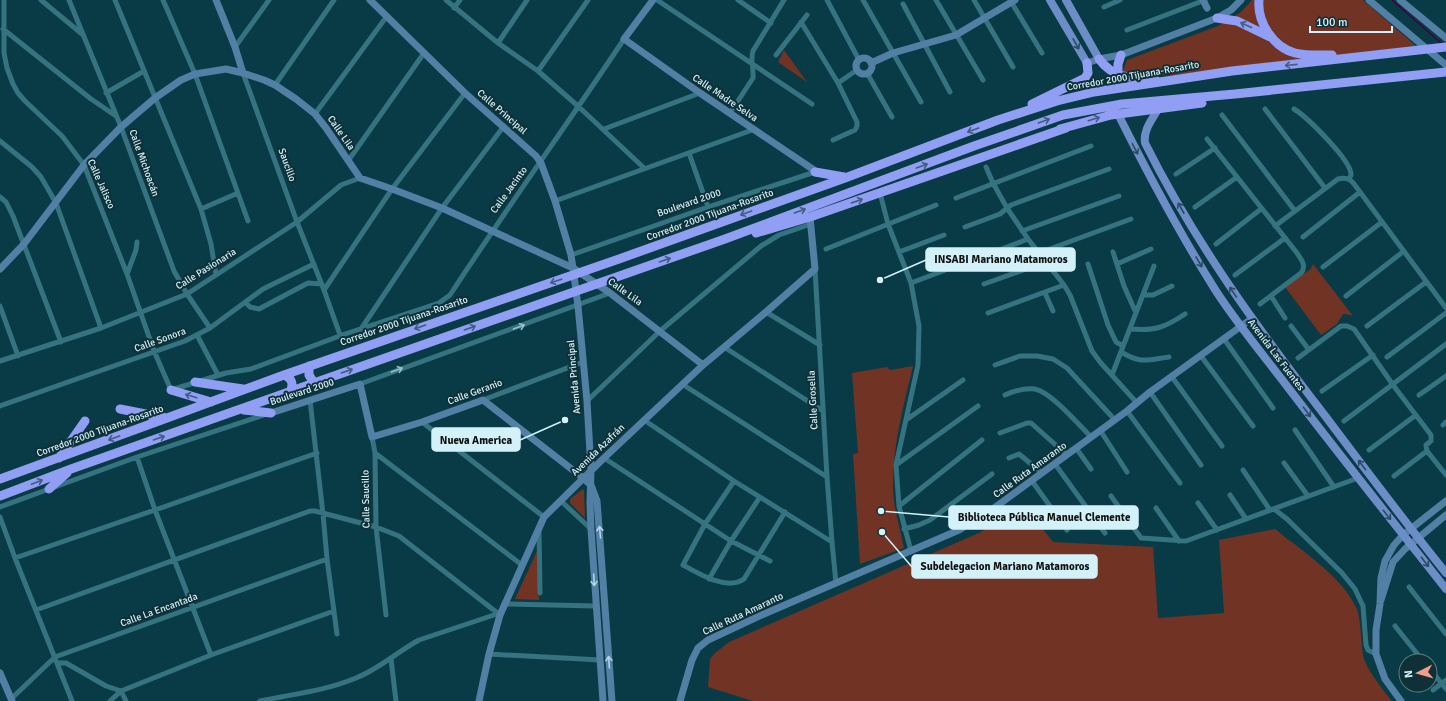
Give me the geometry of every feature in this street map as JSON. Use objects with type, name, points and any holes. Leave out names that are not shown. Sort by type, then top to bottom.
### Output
[{"type":"highway","points":[[1259,0],[1258,6],[1262,24],[1273,38],[1287,50],[1307,55],[1386,54]]},
{"type":"highway","points":[[1217,18],[1237,21],[1273,38]]},
{"type":"highway","name":"Corredor 2000 Tijuana-Rosarito","points":[[0,479],[245,390],[284,374],[619,259],[845,178],[991,123],[1057,101],[1094,92],[1232,71],[1446,47]]},
{"type":"highway","points":[[1118,75],[1118,64],[1121,55]]},
{"type":"highway","points":[[1099,59],[1107,69],[1118,75],[1130,78],[1177,79]]},
{"type":"highway","points":[[991,123],[1081,81],[1088,73],[1086,63]]},
{"type":"highway","points":[[0,496],[71,469],[725,239],[974,146],[1063,115],[1122,104],[1446,72]]},
{"type":"highway","points":[[725,239],[742,237],[810,221],[880,193],[1099,117],[1200,103],[1235,94]]},
{"type":"highway","points":[[974,146],[1066,128]]},
{"type":"highway","points":[[815,172],[845,178]]},
{"type":"highway","points":[[309,366],[309,375],[314,383]]},
{"type":"highway","points":[[284,374],[292,381],[290,392]]},
{"type":"highway","points":[[195,382],[245,390]]},
{"type":"highway","points":[[171,390],[211,402]]},
{"type":"highway","points":[[120,409],[167,418]]},
{"type":"highway","points":[[241,410],[271,413]]},
{"type":"highway","points":[[58,458],[85,422]]},
{"type":"highway","points":[[50,489],[71,469]]},
{"type":"main road","points":[[1050,0],[1086,63]]},
{"type":"main road","points":[[1057,0],[1065,24]]},
{"type":"main road","points":[[1066,0],[1099,59]]},
{"type":"main road","name":"Avenida Las Fuentes","points":[[1158,109],[1146,129],[1145,143],[1197,238],[1251,319],[1446,573]]},
{"type":"main road","name":"Avenida Las Fuentes","points":[[1118,114],[1138,154],[1185,238],[1217,291],[1241,326],[1446,589]]},
{"type":"street","name":"Calle Jalisco","points":[[4,0],[2,8],[4,53],[7,68],[18,93],[62,136],[84,165],[128,274],[154,352],[171,390]]},
{"type":"street","points":[[41,0],[82,34]]},
{"type":"street","name":"Calle Michoacán","points":[[69,0],[121,127],[174,271],[187,294],[210,328]]},
{"type":"street","points":[[115,0],[201,209],[211,244],[216,275]]},
{"type":"street","points":[[163,0],[195,74],[248,221]]},
{"type":"street","name":"Saucillo","points":[[216,0],[235,47],[242,73],[296,222],[322,284],[340,335]]},
{"type":"street","points":[[235,47],[268,0]]},
{"type":"street","points":[[275,85],[334,0]]},
{"type":"street","name":"Calle Principal","points":[[370,0],[465,93],[504,126],[536,156],[541,163],[555,201],[571,255],[573,268]]},
{"type":"street","points":[[446,0],[498,43],[538,71],[604,129],[644,168]]},
{"type":"street","points":[[454,8],[460,0]]},
{"type":"street","points":[[498,43],[527,0]]},
{"type":"street","points":[[538,71],[588,0]]},
{"type":"street","name":"Calle Jacinto","points":[[171,390],[218,375],[251,369],[340,335],[445,300],[450,295],[492,230],[541,163],[624,40],[653,0]]},
{"type":"street","points":[[658,0],[812,104]]},
{"type":"street","points":[[738,0],[771,22]]},
{"type":"street","points":[[730,113],[753,78],[753,52],[784,0]]},
{"type":"street","points":[[827,0],[859,60]]},
{"type":"street","points":[[863,0],[921,102]]},
{"type":"street","points":[[936,0],[983,80]]},
{"type":"street","points":[[974,0],[1013,67]]},
{"type":"street","points":[[1104,7],[1120,0]]},
{"type":"street","points":[[1127,30],[1204,0],[1206,8]]},
{"type":"street","points":[[1086,63],[1121,55],[1217,18],[1231,10],[1241,0]]},
{"type":"street","points":[[1369,0],[1446,64]]},
{"type":"street","points":[[1400,0],[1446,38]]},
{"type":"street","points":[[871,63],[893,53],[956,35],[985,19],[1012,1],[1042,53]]},
{"type":"street","points":[[903,4],[950,92]]},
{"type":"street","points":[[776,55],[807,15]]},
{"type":"street","points":[[315,114],[387,16]]},
{"type":"street","points":[[801,22],[838,82],[857,122],[855,130],[832,140]]},
{"type":"street","points":[[3,29],[116,116]]},
{"type":"street","name":"Calle Madre Selva","points":[[624,40],[755,129],[815,172]]},
{"type":"street","points":[[348,160],[424,54]]},
{"type":"street","points":[[859,60],[867,59],[871,63]]},
{"type":"street","points":[[857,70],[856,66],[859,60]]},
{"type":"street","points":[[867,73],[870,70],[871,63]]},
{"type":"street","name":"Calle Lila","points":[[0,269],[24,244],[84,165],[121,127],[155,98],[181,80],[195,74],[226,69],[275,85],[315,114],[360,178],[442,208],[573,268],[610,293],[703,365]]},
{"type":"street","points":[[838,82],[857,70]]},
{"type":"street","points":[[857,70],[860,73],[867,73]]},
{"type":"street","points":[[106,93],[144,71]]},
{"type":"street","points":[[867,73],[892,117]]},
{"type":"street","points":[[324,290],[392,189],[465,93]]},
{"type":"street","points":[[604,129],[700,93]]},
{"type":"street","points":[[1265,109],[1325,188]]},
{"type":"street","points":[[1294,109],[1309,120],[1349,167],[1351,171],[1349,179]]},
{"type":"street","points":[[1222,115],[1295,211]]},
{"type":"street","points":[[361,329],[442,208],[504,126]]},
{"type":"street","points":[[555,201],[755,129]]},
{"type":"street","points":[[1207,139],[1302,261],[1304,268],[1301,273],[1260,304]]},
{"type":"street","points":[[0,141],[37,172],[56,203],[101,328]]},
{"type":"street","points":[[956,198],[1091,146]]},
{"type":"street","points":[[1176,174],[1215,148]]},
{"type":"street","points":[[689,153],[708,207]]},
{"type":"street","points":[[986,167],[1007,208],[1022,231],[1070,295],[1092,351],[1137,403]]},
{"type":"street","points":[[965,227],[1000,214],[1011,205],[1109,169]]},
{"type":"street","name":"Boulevard 2000","points":[[571,255],[708,207],[815,172]]},
{"type":"street","points":[[1195,207],[1237,177]]},
{"type":"street","name":"Calle Pasionaria","points":[[0,361],[101,328],[187,294],[296,222],[341,185],[360,178]]},
{"type":"street","points":[[1275,226],[1338,179],[1349,179],[1446,308]]},
{"type":"street","points":[[1303,237],[1360,192]]},
{"type":"street","points":[[201,209],[238,193]]},
{"type":"street","points":[[880,193],[888,224],[911,283],[919,326],[918,365],[896,465],[899,506],[911,551]]},
{"type":"street","points":[[0,196],[6,202],[13,216],[61,342]]},
{"type":"street","points":[[1022,231],[1119,196]]},
{"type":"street","points":[[826,249],[936,205]]},
{"type":"street","points":[[1216,244],[1261,209]]},
{"type":"street","points":[[1039,253],[1131,219]]},
{"type":"street","points":[[587,401],[660,331],[770,240],[810,221]]},
{"type":"street","name":"Calle Grosella","points":[[810,221],[820,345],[827,477],[836,583]]},
{"type":"street","points":[[1323,267],[1382,222]]},
{"type":"street","points":[[898,252],[944,235]]},
{"type":"street","points":[[1235,275],[1285,238]]},
{"type":"street","points":[[978,258],[1028,239]]},
{"type":"street","points":[[128,274],[136,250],[137,242]]},
{"type":"street","points":[[1117,264],[1151,249]]},
{"type":"street","points":[[1346,296],[1404,251]]},
{"type":"street","points":[[1113,252],[1124,286],[1136,313]]},
{"type":"street","points":[[984,284],[1046,262]]},
{"type":"street","name":"Calle Sonora","points":[[0,406],[185,341],[210,328],[272,283],[314,264]]},
{"type":"street","points":[[1088,264],[1108,325],[1116,342],[1123,346]]},
{"type":"street","points":[[911,283],[956,266]]},
{"type":"street","points":[[1112,375],[1154,266]]},
{"type":"street","name":"Avenida Principal","points":[[573,268],[587,401],[591,470],[591,529],[603,701]]},
{"type":"street","name":"Avenida Azafrán","points":[[479,701],[498,614],[544,517],[591,470],[682,384],[814,269]]},
{"type":"street","points":[[1368,326],[1426,282]]},
{"type":"street","points":[[245,302],[250,307],[259,309],[308,283],[322,284]]},
{"type":"street","points":[[988,313],[1064,285]]},
{"type":"street","points":[[1143,295],[1153,295],[1172,286]]},
{"type":"street","name":"Boulevard 2000","points":[[0,507],[137,457],[360,384],[578,306],[610,293]]},
{"type":"street","points":[[1045,293],[1053,311]]},
{"type":"street","points":[[1271,296],[1285,318]]},
{"type":"street","points":[[0,306],[18,356]]},
{"type":"street","points":[[766,312],[820,345]]},
{"type":"street","points":[[1387,357],[1446,312]]},
{"type":"street","points":[[1130,329],[1143,330],[1163,327],[1185,314]]},
{"type":"street","name":"Calle Ruta Amaranto","points":[[680,701],[692,660],[698,648],[708,640],[959,530],[994,508],[1032,481],[1127,411],[1150,392],[1251,319]]},
{"type":"street","points":[[1290,326],[1309,350]]},
{"type":"street","points":[[1298,358],[1341,326],[1347,326],[1354,329],[1431,435],[1431,441],[1426,445],[1427,451],[1446,475]]},
{"type":"street","points":[[197,335],[218,375]]},
{"type":"street","points":[[1224,339],[1273,408]]},
{"type":"street","points":[[1344,421],[1446,344]]},
{"type":"street","points":[[724,346],[823,411]]},
{"type":"street","points":[[1121,352],[1132,359],[1140,360],[1169,357]]},
{"type":"street","points":[[1322,391],[1373,355]]},
{"type":"street","points":[[994,365],[1020,356],[1037,356],[1053,359],[1067,368],[1115,420]]},
{"type":"street","points":[[1201,356],[1253,426]]},
{"type":"street","name":"Calle Geranio","points":[[372,437],[422,422],[584,362]]},
{"type":"street","points":[[1419,395],[1446,376]]},
{"type":"street","points":[[1172,377],[1222,446]]},
{"type":"street","points":[[906,420],[963,380]]},
{"type":"street","name":"Calle Saucillo","points":[[360,384],[375,453],[376,527],[386,615]]},
{"type":"street","points":[[682,384],[827,477]]},
{"type":"street","points":[[1005,394],[1017,390],[1036,389],[1056,401],[1091,437]]},
{"type":"street","points":[[1150,392],[1201,465]]},
{"type":"street","points":[[310,400],[317,453],[326,559],[337,634]]},
{"type":"street","points":[[483,400],[591,485]]},
{"type":"street","points":[[896,465],[978,406]]},
{"type":"street","points":[[1127,411],[1180,483]]},
{"type":"street","points":[[1369,450],[1416,415]]},
{"type":"street","points":[[644,420],[734,481],[832,542]]},
{"type":"street","points":[[422,422],[544,517]]},
{"type":"street","points":[[1000,433],[1026,423],[1031,423],[1067,455]]},
{"type":"street","points":[[1100,430],[1127,472]]},
{"type":"street","points":[[1295,430],[1334,487]]},
{"type":"street","points":[[899,506],[982,440]]},
{"type":"street","points":[[1076,448],[1091,469]]},
{"type":"street","points":[[1394,476],[1427,451]]},
{"type":"street","points":[[15,558],[317,453]]},
{"type":"street","points":[[375,453],[522,565]]},
{"type":"street","points":[[1009,458],[1019,454],[1042,473]]},
{"type":"street","points":[[137,457],[155,510],[211,655]]},
{"type":"street","points":[[604,458],[732,541],[770,561]]},
{"type":"street","points":[[1284,463],[1308,496]]},
{"type":"street","points":[[1055,464],[1105,533]]},
{"type":"street","points":[[1243,470],[1272,509],[1287,519],[1354,588],[1363,606],[1366,645],[1368,650],[1376,654]]},
{"type":"street","points":[[904,529],[930,520],[992,474]]},
{"type":"street","points":[[1111,496],[1140,538],[1179,542],[1217,530],[1358,478]]},
{"type":"street","points":[[734,481],[705,524],[683,565],[709,579],[734,584],[739,582],[744,579],[784,512]]},
{"type":"street","points":[[1032,481],[1067,530]]},
{"type":"street","name":"Avenida Principal","points":[[591,485],[597,501],[612,701]]},
{"type":"street","points":[[1230,495],[1246,519]]},
{"type":"street","points":[[709,579],[760,497]]},
{"type":"street","points":[[561,501],[591,529]]},
{"type":"street","points":[[1401,701],[1385,680],[1376,654],[1376,630],[1387,568],[1385,561],[1394,545],[1403,535],[1446,502]]},
{"type":"street","points":[[1198,503],[1217,530]]},
{"type":"street","points":[[1156,508],[1179,542]]},
{"type":"street","points":[[36,610],[310,511],[315,511],[376,527],[399,536],[498,614]]},
{"type":"street","points":[[1387,568],[1410,544],[1446,515]]},
{"type":"street","points":[[0,517],[72,701]]},
{"type":"street","points":[[539,528],[540,593]]},
{"type":"street","name":"Calle La Encantada","points":[[11,700],[55,657],[326,559]]},
{"type":"street","points":[[1409,586],[1446,634]]},
{"type":"street","points":[[504,604],[596,606]]},
{"type":"street","points":[[110,701],[121,692],[211,655],[334,611]]},
{"type":"street","points":[[260,701],[324,689],[357,678],[391,659],[408,646],[419,640],[498,614]]},
{"type":"street","points":[[1395,626],[1417,653]]},
{"type":"street","points":[[489,654],[600,660]]},
{"type":"street","points":[[391,659],[396,701]]},
{"type":"street","points":[[57,663],[66,664],[106,686],[121,692],[126,701]]},
{"type":"street","points":[[0,673],[11,700]]},
{"type":"street","points":[[1444,682],[1446,690]]},
{"type":"shaded area","points":[[1252,0],[1363,0],[1416,46],[1173,75],[1127,74],[1123,71],[1127,60],[1218,26],[1241,12]]},
{"type":"shaded area","points":[[784,50],[807,82],[778,62]]},
{"type":"shaded area","points":[[1313,264],[1353,316],[1343,314],[1337,324],[1321,335],[1285,287],[1310,270]]},
{"type":"shaded area","points":[[913,366],[896,443],[893,474],[893,490],[897,519],[904,548],[860,564],[853,454],[858,453],[852,373],[887,367],[890,370]]},
{"type":"shaded area","points":[[583,489],[585,518],[570,503],[570,499]]},
{"type":"shaded area","points":[[1025,506],[1053,542],[1153,547],[1158,618],[1224,613],[1219,540],[1275,529],[1321,565],[1342,586],[1350,597],[1357,609],[1365,661],[1375,679],[1392,701],[753,701],[708,687],[710,659],[729,642],[981,532]]},
{"type":"shaded area","points":[[538,549],[539,600],[515,599]]},
{"type":"waterway","points":[[1392,0],[1442,44]]},
{"type":"place","name":"INSABI Mariano Matamoros","points":[[880,280]]},
{"type":"place","name":"Nueva America","points":[[565,420]]},
{"type":"place","name":"Biblioteca Pública Manuel Clemente","points":[[881,511]]},
{"type":"place","name":"Subdelegacion Mariano Matamoros","points":[[882,532]]}]
